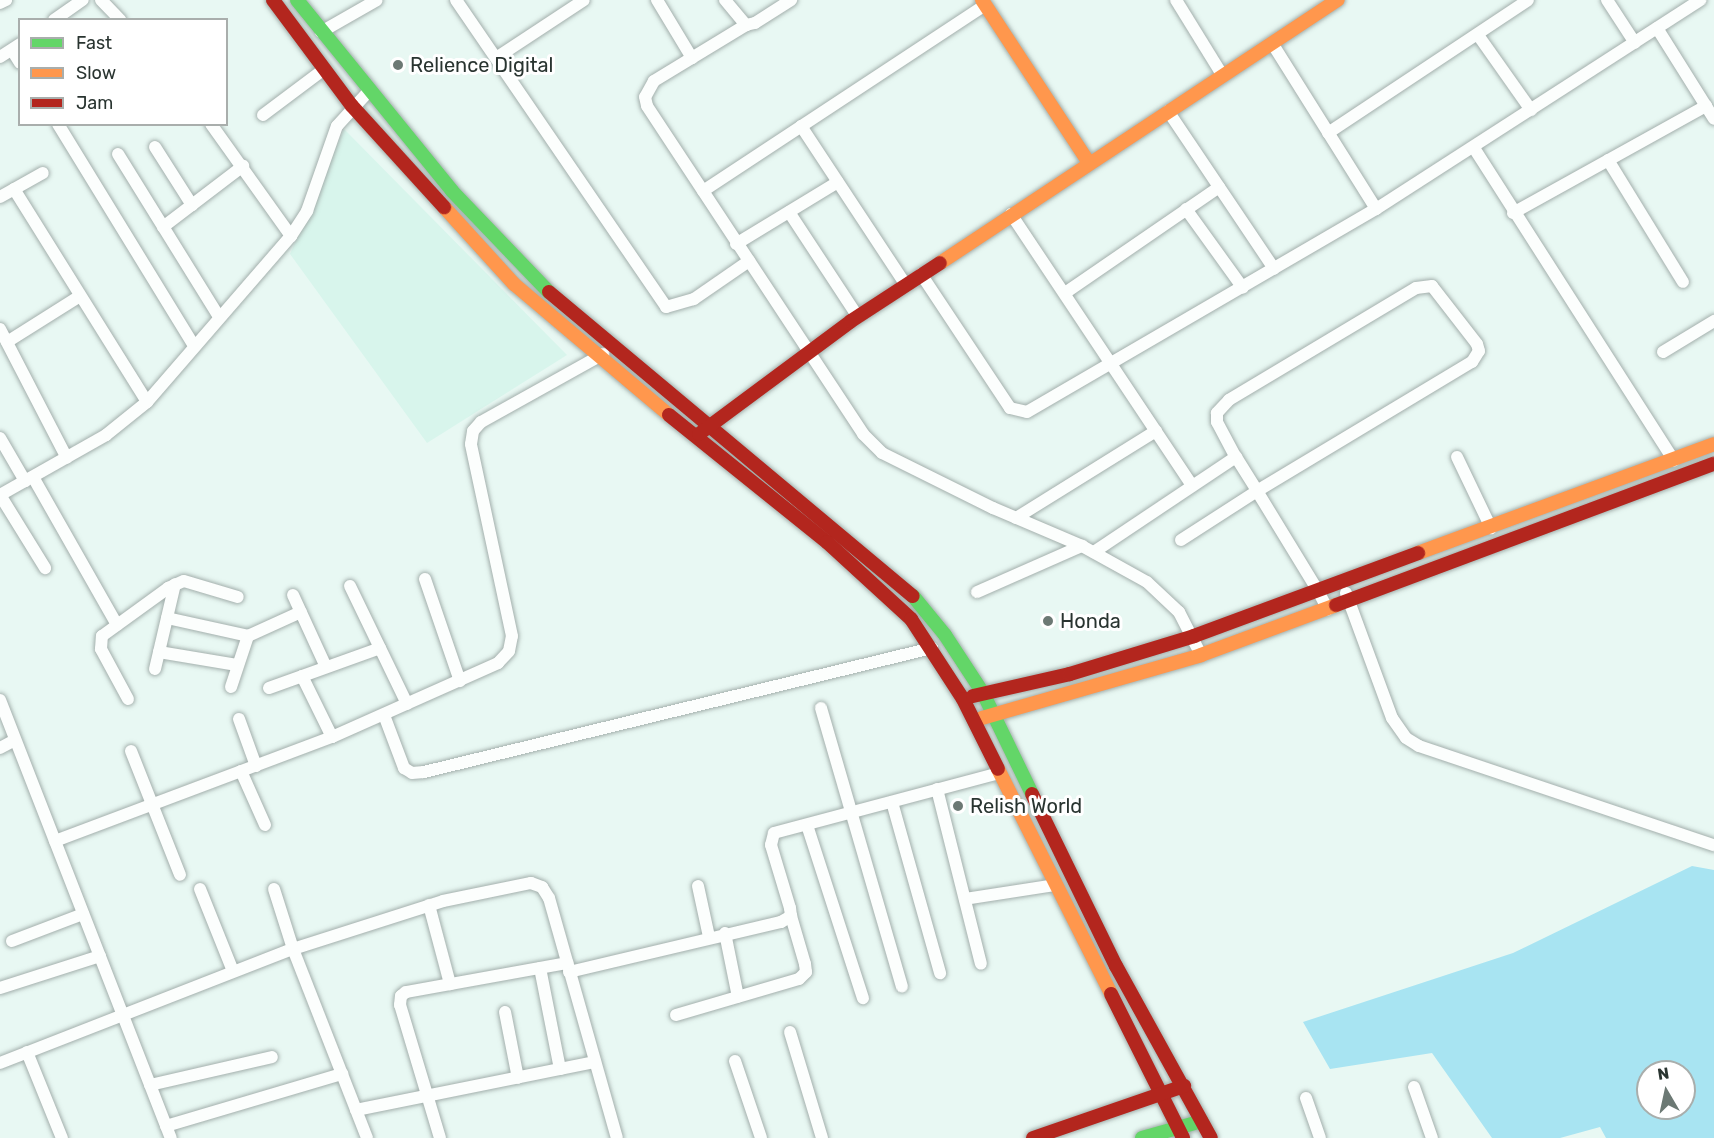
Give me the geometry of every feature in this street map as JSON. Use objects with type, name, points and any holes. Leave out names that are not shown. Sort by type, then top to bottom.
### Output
[{"type":"main road","points":[[273,0],[352,106],[514,284],[598,357],[890,598],[933,648],[974,720],[1054,885],[1180,1133]]},
{"type":"main road","points":[[297,0],[452,191],[533,277],[615,348],[908,590],[945,634],[983,693],[1116,966],[1184,1086],[1210,1138]]},
{"type":"main road","points":[[696,437],[807,351],[905,284],[1338,0]]},
{"type":"main road","points":[[984,3],[1089,164]]},
{"type":"main road","points":[[963,699],[1070,674],[1194,636],[1343,583],[1714,444]]},
{"type":"main road","points":[[974,720],[1201,655],[1350,602],[1714,465]]},
{"type":"main road","points":[[1033,1138],[1184,1086]]},
{"type":"main road","points":[[1142,1138],[1180,1133],[1202,1121]]},
{"type":"street","points":[[0,3],[6,0]]},
{"type":"street","points":[[57,18],[82,0]]},
{"type":"street","points":[[101,0],[118,18]]},
{"type":"street","points":[[456,0],[666,307],[694,299],[749,261]]},
{"type":"street","points":[[496,58],[584,0]]},
{"type":"street","points":[[657,0],[692,58]]},
{"type":"street","points":[[724,0],[746,25]]},
{"type":"street","points":[[790,0],[755,23],[746,25],[654,81],[645,97],[652,115],[863,434],[882,453],[1016,518],[1088,549],[1164,595],[1194,636],[1201,655]]},
{"type":"street","points":[[1176,0],[1223,76]]},
{"type":"street","points":[[1328,133],[1528,0]]},
{"type":"street","points":[[1607,0],[1635,43]]},
{"type":"street","points":[[921,274],[1010,408],[1017,412],[1040,407],[1376,209],[1474,148],[1700,0]]},
{"type":"street","points":[[321,32],[373,1]]},
{"type":"street","points":[[703,191],[984,3]]},
{"type":"street","points":[[1657,28],[1714,119]]},
{"type":"street","points":[[1478,35],[1531,110]]},
{"type":"street","points":[[1272,43],[1376,209]]},
{"type":"street","points":[[0,57],[16,47]]},
{"type":"street","points":[[263,115],[323,70]]},
{"type":"street","points":[[45,568],[0,495],[67,458],[126,421],[147,402],[194,344],[291,236],[307,211],[337,126],[352,106],[369,91]]},
{"type":"street","points":[[1512,213],[1706,106]]},
{"type":"street","points":[[1168,111],[1274,269]]},
{"type":"street","points":[[59,126],[194,344]]},
{"type":"street","points":[[213,126],[291,236]]},
{"type":"street","points":[[801,126],[905,284]]},
{"type":"street","points":[[155,147],[192,205]]},
{"type":"street","points":[[1474,148],[1512,213],[1674,460]]},
{"type":"street","points":[[118,154],[219,317]]},
{"type":"street","points":[[1608,160],[1683,282]]},
{"type":"street","points":[[163,227],[243,166]]},
{"type":"street","points":[[0,197],[43,173]]},
{"type":"street","points":[[736,244],[838,182]]},
{"type":"street","points":[[1065,293],[1219,187]]},
{"type":"street","points":[[14,189],[147,402]]},
{"type":"street","points":[[1186,209],[1243,288]]},
{"type":"street","points":[[789,212],[858,317]]},
{"type":"street","points":[[1011,214],[1191,484]]},
{"type":"street","points":[[1181,540],[1257,491],[1472,362],[1479,351],[1477,344],[1432,286],[1416,288],[1221,406],[1217,422],[1236,457],[1257,491],[1318,591],[1328,610]]},
{"type":"street","points":[[7,342],[80,296]]},
{"type":"street","points":[[1663,352],[1714,321]]},
{"type":"street","points":[[0,329],[67,458]]},
{"type":"street","points":[[55,841],[332,737],[498,663],[509,651],[512,636],[471,444],[472,431],[481,422],[615,348]]},
{"type":"street","points":[[1016,518],[1156,431]]},
{"type":"street","points":[[0,438],[29,479],[117,625]]},
{"type":"street","points":[[977,592],[1088,549],[1236,457]]},
{"type":"street","points":[[1457,457],[1491,528]]},
{"type":"street","points":[[425,579],[460,681]]},
{"type":"street","points":[[128,699],[100,642],[117,625],[175,584],[194,583],[238,597]]},
{"type":"street","points":[[1343,583],[1392,718],[1406,738],[1419,746],[1714,845]]},
{"type":"street","points":[[155,669],[175,584]]},
{"type":"street","points":[[350,586],[407,704]]},
{"type":"street","points":[[293,595],[326,667]]},
{"type":"street","points":[[167,618],[248,636],[301,612]]},
{"type":"street","points":[[231,687],[248,636]]},
{"type":"street","points":[[269,688],[380,648]]},
{"type":"street","points":[[384,715],[404,768],[412,773],[424,772],[933,648]]},
{"type":"street","points":[[159,652],[237,665]]},
{"type":"street","points":[[302,676],[332,737]]},
{"type":"street","points":[[0,700],[168,1132],[342,1074]]},
{"type":"street","points":[[821,708],[850,813],[903,986]]},
{"type":"street","points":[[239,719],[256,766]]},
{"type":"street","points":[[0,748],[15,740]]},
{"type":"street","points":[[131,751],[180,875]]},
{"type":"street","points":[[241,771],[265,825]]},
{"type":"street","points":[[676,1015],[799,979],[806,972],[770,839],[774,833],[999,772]]},
{"type":"street","points":[[937,789],[981,964]]},
{"type":"street","points":[[892,802],[940,973]]},
{"type":"street","points":[[807,825],[863,998]]},
{"type":"street","points":[[0,1063],[122,1013],[293,949],[429,905],[519,885],[542,887],[549,898],[617,1138]]},
{"type":"street","points":[[965,899],[1054,885]]},
{"type":"street","points":[[698,886],[709,937]]},
{"type":"street","points":[[200,889],[233,971]]},
{"type":"street","points":[[274,889],[293,949],[356,1110],[363,1137]]},
{"type":"street","points":[[429,905],[450,984]]},
{"type":"street","points":[[12,941],[83,914]]},
{"type":"street","points":[[440,1138],[399,1000],[406,992],[540,968],[568,968],[709,937],[791,916]]},
{"type":"street","points":[[725,933],[738,997]]},
{"type":"street","points":[[0,988],[100,956]]},
{"type":"street","points":[[540,968],[561,1069]]},
{"type":"street","points":[[505,1012],[518,1078]]},
{"type":"street","points":[[790,1032],[822,1138]]},
{"type":"street","points":[[27,1052],[62,1138]]},
{"type":"street","points":[[150,1085],[272,1058]]},
{"type":"street","points":[[735,1061],[761,1138]]},
{"type":"street","points":[[356,1110],[595,1062]]},
{"type":"street","points":[[1414,1087],[1432,1138]]},
{"type":"street","points":[[1306,1098],[1320,1138]]},
{"type":"shaded area","points":[[344,129],[567,355],[427,443],[290,254]]},
{"type":"water","points":[[1692,866],[1714,870],[1714,1138],[1606,1138],[1600,1127],[1560,1138],[1492,1138],[1432,1053],[1330,1069],[1303,1022],[1513,953]]},
{"type":"traffic: fast","points":[[297,0],[452,191],[549,292]]},
{"type":"traffic: fast","points":[[913,596],[945,635],[983,693],[1032,794]]},
{"type":"traffic: fast","points":[[1142,1138],[1202,1121]]},
{"type":"traffic: slow","points":[[982,0],[1089,163]]},
{"type":"traffic: slow","points":[[940,263],[1338,0]]},
{"type":"traffic: slow","points":[[444,207],[514,284],[669,415]]},
{"type":"traffic: slow","points":[[1418,553],[1714,444]]},
{"type":"traffic: slow","points":[[982,718],[1201,655],[1336,605]]},
{"type":"traffic: slow","points":[[998,769],[1111,994]]},
{"type":"traffic: jam","points":[[273,0],[352,106],[444,207]]},
{"type":"traffic: jam","points":[[699,434],[851,321],[940,263]]},
{"type":"traffic: jam","points":[[549,292],[913,596]]},
{"type":"traffic: jam","points":[[669,415],[827,542],[911,619],[963,699],[998,769]]},
{"type":"traffic: jam","points":[[1336,605],[1714,464]]},
{"type":"traffic: jam","points":[[973,696],[1070,674],[1194,636],[1418,553]]},
{"type":"traffic: jam","points":[[1032,794],[1116,966],[1211,1138]]},
{"type":"traffic: jam","points":[[1111,994],[1183,1138]]},
{"type":"traffic: jam","points":[[1033,1138],[1184,1086]]},
{"type":"place","name":"Relience Digital","points":[[398,65]]},
{"type":"place","name":"Honda","points":[[1048,621]]},
{"type":"place","name":"Relish World","points":[[958,806]]}]
